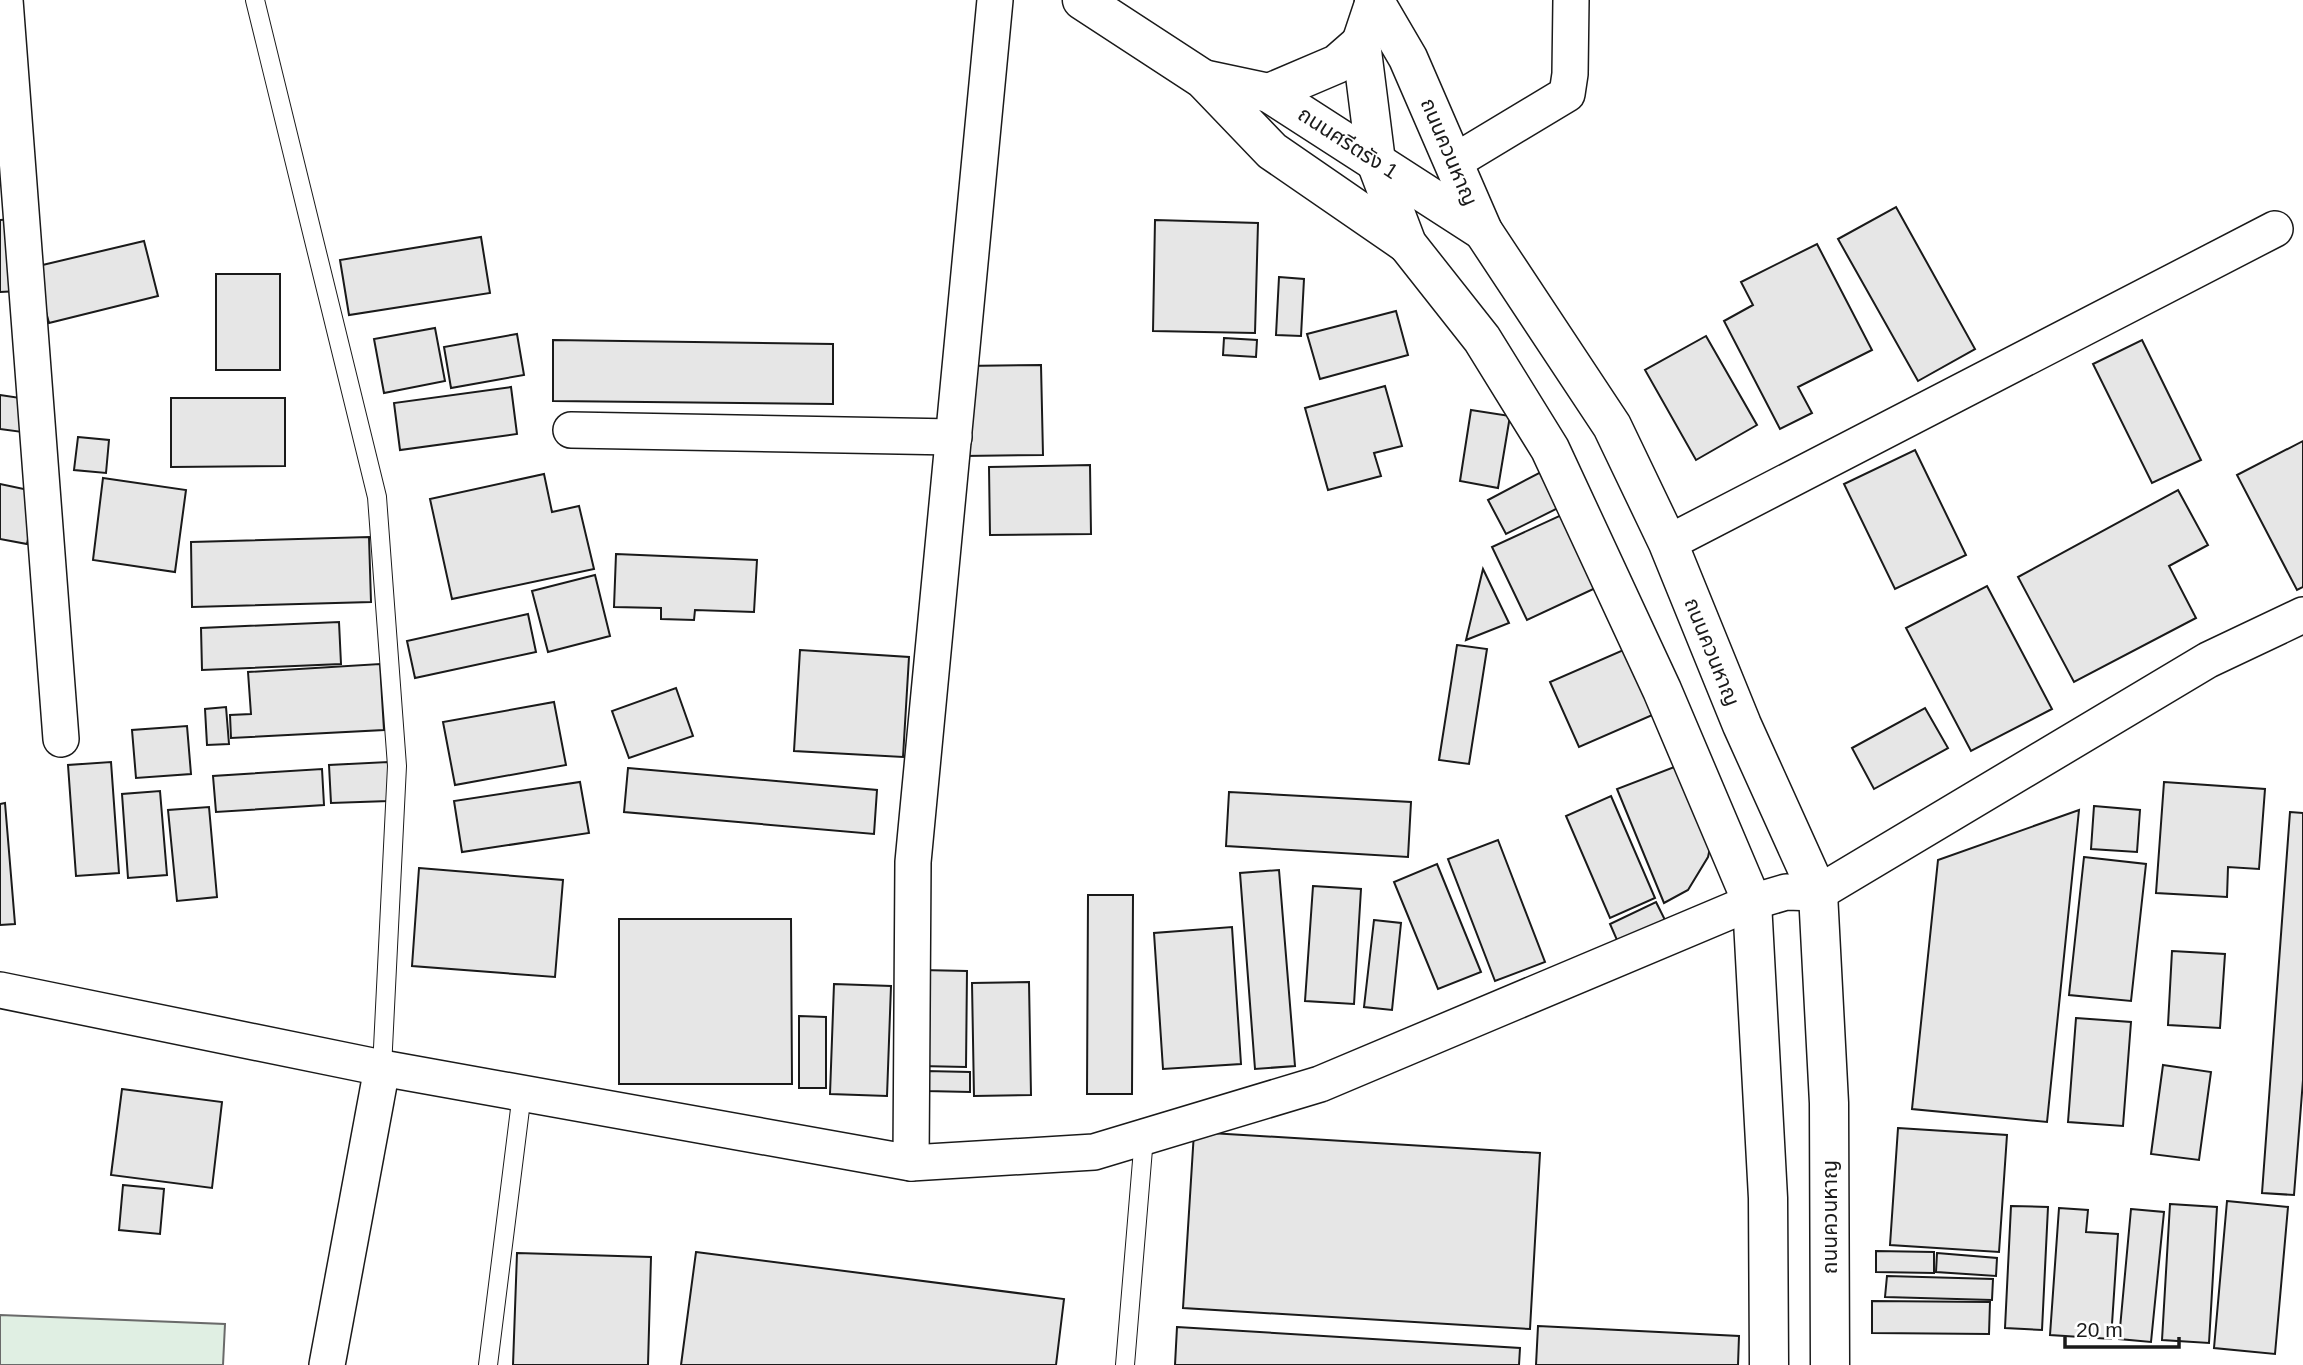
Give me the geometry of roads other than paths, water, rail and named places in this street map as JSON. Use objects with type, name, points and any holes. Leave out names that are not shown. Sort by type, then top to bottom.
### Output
[{"type":"main road","name":"ถนนศรีตรัง 1","points":[[1082,0],[1203,79],[1272,151],[1407,244]]},
{"type":"main road","name":"ถนนควนหาญ","points":[[1375,0],[1408,58],[1483,231],[1612,426],[1668,543],[1742,725],[1818,893],[1829,1103],[1830,1365]]},
{"type":"main road","name":"ถนนควนหาญ","points":[[1375,0],[1361,43],[1376,162],[1407,244],[1482,339],[1549,449],[1662,690],[1752,902],[1768,1199],[1769,1365]]},
{"type":"main road","points":[[1269,93],[1337,64],[1361,43]]},
{"type":"main road","name":"ถนนศรีตรัง 1","points":[[1203,79],[1269,93],[1483,231]]},
{"type":"street","points":[[5,0],[61,738]]},
{"type":"street","points":[[911,1163],[913,862],[995,0]]},
{"type":"street","points":[[1454,162],[1567,94],[1570,74],[1571,0]]},
{"type":"street","points":[[1668,543],[2274,229]]},
{"type":"street","points":[[571,430],[954,437]]},
{"type":"street","points":[[0,990],[382,1068],[911,1163],[1094,1152],[1320,1083],[1752,902],[1786,892],[1818,893],[2208,660],[2303,615]]},
{"type":"street","points":[[327,1365],[382,1068]]},
{"type":"lane","points":[[255,0],[377,497],[397,766],[382,1068]]},
{"type":"lane","points":[[488,1365],[522,1093]]},
{"type":"lane","points":[[1125,1365],[1144,1137]]}]
